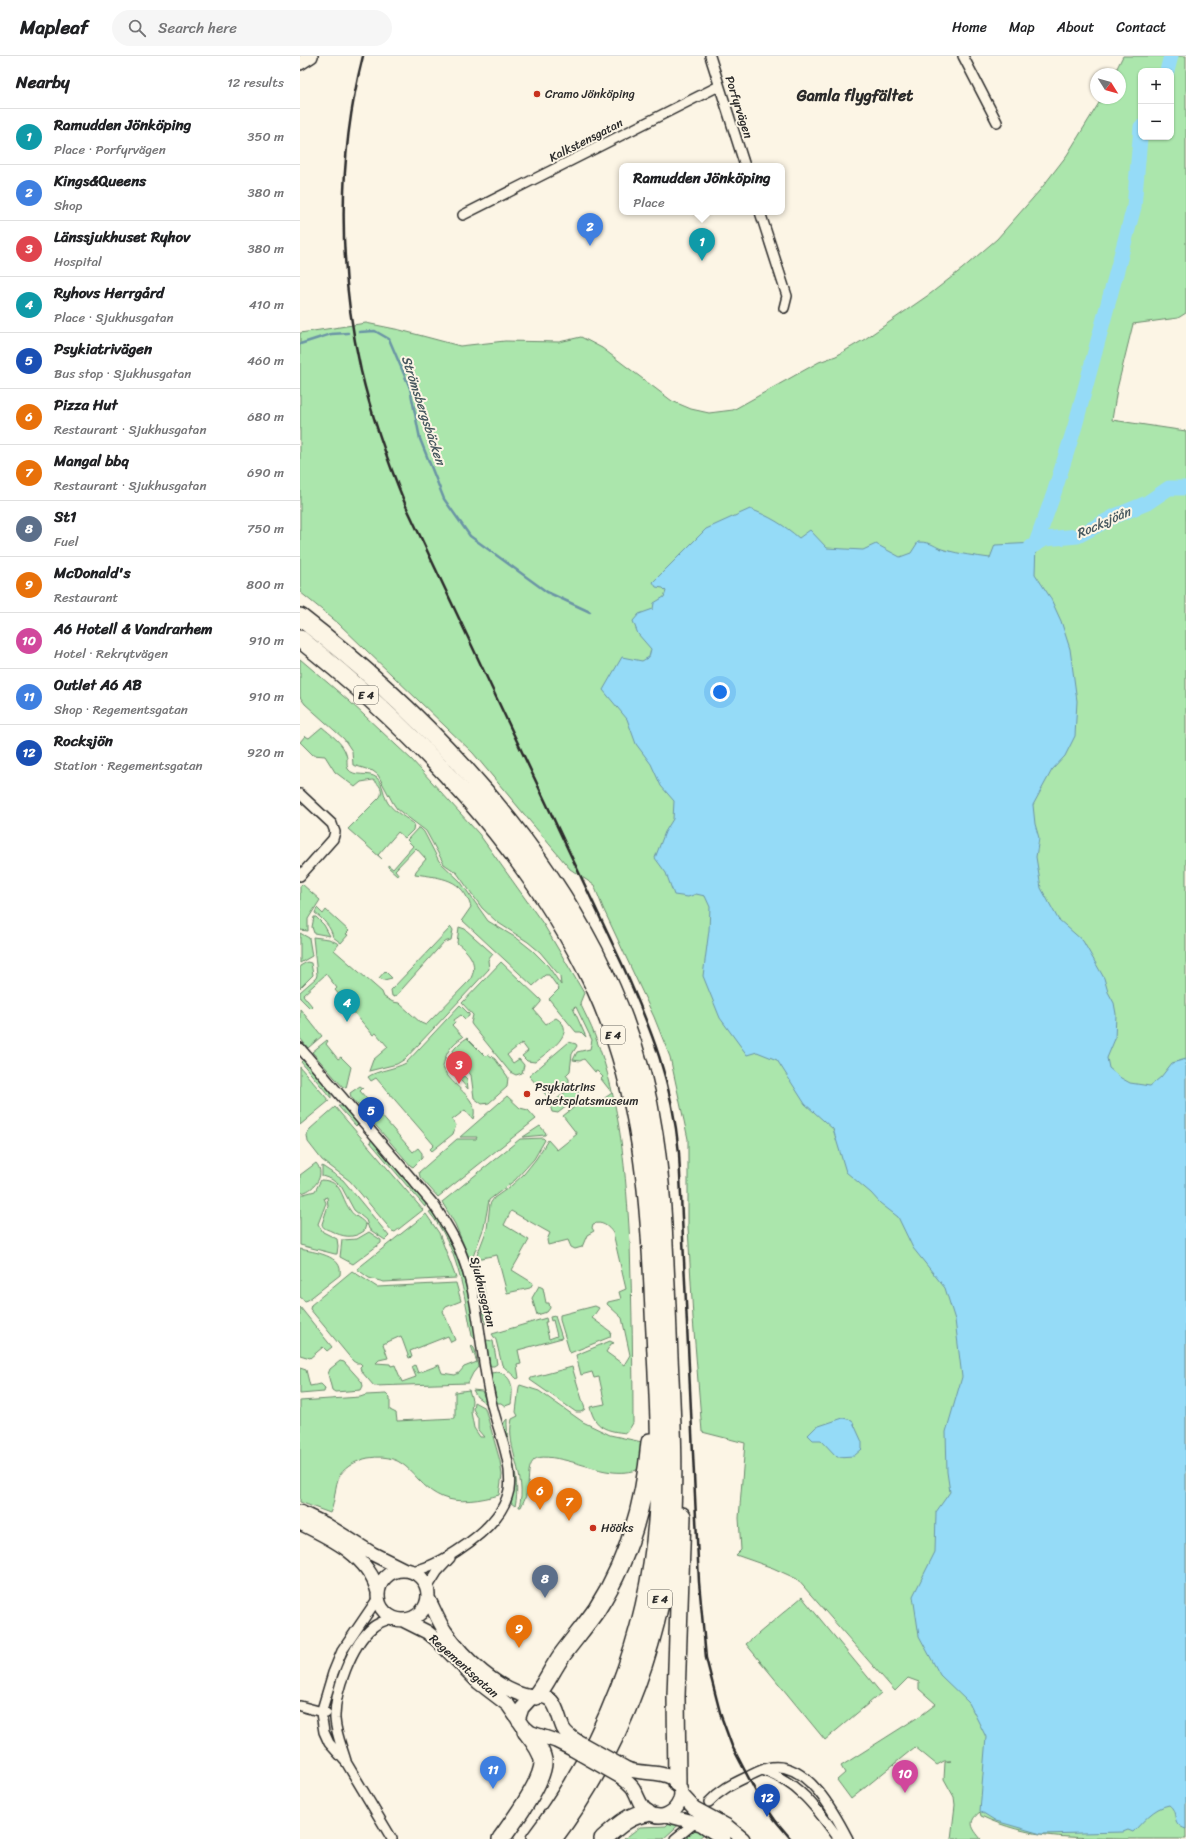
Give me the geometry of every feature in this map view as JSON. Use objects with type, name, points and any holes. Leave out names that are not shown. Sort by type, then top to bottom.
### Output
[{"type":"highway","name":"E 4","points":[[300,617],[342,650],[396,698],[438,741],[477,784],[520,837],[556,886],[586,936],[608,981],[633,1047],[654,1131],[662,1209],[674,1460],[670,1537],[662,1589],[646,1655],[625,1713],[607,1752],[586,1790],[553,1839]]},
{"type":"highway","name":"E 4","points":[[300,639],[348,678],[385,712],[432,760],[488,822],[546,902],[570,940],[595,989],[619,1051],[629,1084],[643,1154],[653,1257],[660,1471],[657,1523],[649,1584],[641,1620],[624,1677],[600,1734],[568,1792],[535,1839]]},
{"type":"highway","points":[[534,1697],[604,1598],[629,1545],[637,1518],[645,1480],[656,1369]]},
{"type":"highway","points":[[672,1413],[680,1458],[682,1496],[676,1697],[679,1789]]},
{"type":"highway","points":[[501,1839],[533,1790],[542,1771],[543,1759],[541,1752],[522,1726]]},
{"type":"highway","points":[[603,1839],[626,1820],[633,1816],[647,1813]]},
{"type":"street","points":[[300,63],[311,56]]},
{"type":"street","name":"Porfyrvägen","points":[[710,56],[744,163]]},
{"type":"street","points":[[963,56],[996,122]]},
{"type":"street","name":"Kalkstensgatan","points":[[463,215],[719,86]]},
{"type":"street","points":[[761,215],[787,296],[784,308]]},
{"type":"street","points":[[300,794],[332,824],[335,832],[333,839],[300,876]]},
{"type":"street","name":"Sjukhusgatan","points":[[300,1048],[434,1205],[449,1227],[463,1258],[474,1295],[489,1393],[508,1463],[509,1490],[506,1500],[497,1517],[486,1528],[456,1551],[431,1565],[408,1571]]},
{"type":"street","points":[[300,1512],[326,1524],[373,1554],[418,1575],[424,1581],[428,1593],[424,1609],[420,1614],[409,1619],[398,1619],[373,1626],[355,1650],[338,1693],[335,1714],[338,1737],[346,1762]]},
{"type":"street","points":[[300,1524],[348,1549],[365,1566],[374,1579],[381,1606],[386,1613],[398,1619]]},
{"type":"street","name":"Sjukhusgatan","points":[[428,1593],[437,1572],[456,1551]]},
{"type":"street","points":[[392,1839],[346,1762],[329,1743],[324,1732],[321,1713],[332,1673],[342,1650],[378,1595],[380,1586],[387,1576],[399,1570],[408,1571]]},
{"type":"street","name":"Regementsgatan","points":[[428,1593],[439,1620],[450,1638],[481,1671],[518,1695],[534,1697],[541,1696],[552,1701],[556,1706],[564,1729],[574,1745]]},
{"type":"street","name":"Regementsgatan","points":[[398,1619],[427,1632],[437,1640],[478,1682],[508,1705],[522,1726]]},
{"type":"street","points":[[534,1697],[522,1708],[522,1726],[556,1741],[574,1745],[624,1773],[647,1813],[654,1816],[666,1815],[701,1824],[724,1839]]},
{"type":"street","points":[[300,1706],[321,1713],[335,1714]]},
{"type":"street","points":[[709,1802],[724,1788],[762,1770],[772,1767],[781,1767],[802,1774],[815,1787],[848,1839]]},
{"type":"street","points":[[762,1770],[780,1776],[801,1792],[840,1839]]},
{"type":"street","points":[[624,1773],[663,1774],[673,1779],[694,1808],[727,1826],[743,1839]]},
{"type":"street","points":[[666,1815],[678,1806],[679,1789]]},
{"type":"street","points":[[675,1839],[692,1825]]},
{"type":"green space","points":[[1123,56],[1186,56],[1186,313],[1178,318],[1133,324],[1117,389],[1112,420],[1186,431],[1186,1839],[1084,1838],[1033,1833],[999,1824],[981,1816],[980,1812],[973,1819],[972,1825],[975,1832],[981,1839],[951,1839],[955,1805],[954,1797],[944,1779],[945,1762],[951,1761],[944,1761],[937,1765],[915,1747],[851,1799],[837,1780],[845,1773],[841,1766],[923,1714],[936,1704],[919,1689],[919,1682],[908,1678],[895,1691],[797,1579],[773,1568],[736,1555],[741,1550],[739,1518],[745,1443],[702,1432],[693,1318],[688,1227],[688,1139],[670,1057],[654,1017],[603,908],[594,885],[570,869],[473,753],[338,623],[300,592],[300,333],[366,323],[400,330],[460,346],[505,341],[559,342],[581,337],[602,348],[672,401],[691,409],[709,413],[733,410],[819,362],[836,356],[865,339],[930,294],[997,239],[1040,190],[1067,155],[1098,104],[1126,104],[1126,68],[1117,68]]},
{"type":"green space","points":[[300,659],[349,701],[412,760],[479,834],[544,925],[584,993],[580,1003],[595,1036],[604,1061],[611,1087],[621,1139],[624,1165],[630,1244],[633,1356],[633,1423],[627,1433],[613,1431],[602,1427],[595,1420],[590,1407],[605,1404],[599,1377],[594,1378],[592,1372],[581,1375],[576,1355],[610,1341],[614,1343],[611,1344],[606,1352],[624,1365],[630,1355],[622,1318],[607,1304],[608,1302],[621,1299],[619,1292],[626,1289],[613,1233],[609,1228],[599,1223],[593,1224],[592,1228],[594,1231],[587,1235],[582,1247],[575,1249],[571,1247],[568,1240],[548,1245],[547,1240],[550,1233],[511,1211],[504,1225],[529,1240],[512,1270],[533,1283],[530,1288],[507,1293],[497,1255],[476,1259],[493,1324],[492,1325],[486,1324],[473,1268],[474,1263],[487,1229],[490,1204],[494,1198],[511,1186],[524,1174],[548,1140],[557,1150],[577,1134],[563,1116],[586,1098],[590,1104],[595,1100],[599,1102],[612,1093],[601,1079],[603,1077],[597,1071],[595,1072],[584,1059],[580,1061],[573,1060],[577,1052],[590,1049],[592,1040],[576,1007],[573,1008],[586,1037],[581,1032],[576,1032],[549,999],[559,989],[549,975],[545,975],[533,986],[462,920],[471,907],[462,890],[450,881],[415,874],[426,859],[416,848],[395,870],[399,875],[388,867],[388,865],[393,869],[413,846],[407,840],[418,828],[420,828],[424,832],[439,861],[460,881],[488,921],[518,939],[533,951],[548,966],[561,985],[560,976],[540,952],[528,942],[497,922],[482,908],[457,873],[444,864],[426,831],[397,809],[378,775],[373,771],[353,765],[352,751],[344,739],[305,704],[300,697]]},
{"type":"green space","points":[[322,727],[342,746],[347,756],[348,769],[354,773],[370,775],[377,778],[381,784],[388,803],[397,812],[414,824],[413,830],[405,838],[398,832],[378,855],[382,859],[348,829],[380,797],[380,787],[373,780],[361,782],[355,787],[335,772],[325,756],[313,755],[300,742],[305,736],[309,738]]},
{"type":"green space","points":[[302,884],[320,900],[308,919],[308,931],[300,930],[300,886]]},
{"type":"green space","points":[[317,908],[323,914],[326,910],[349,931],[346,934],[348,935],[341,943],[333,937],[326,924],[315,913]]},
{"type":"green space","points":[[314,917],[316,917],[324,925],[330,936],[314,933],[312,927]]},
{"type":"green space","points":[[451,927],[453,930],[451,940],[444,942],[395,997],[392,996],[391,990]]},
{"type":"green space","points":[[459,927],[465,929],[493,954],[488,960],[489,969],[405,1059],[397,1064],[369,1071],[373,1060],[388,1047],[376,1033],[373,1035],[335,990],[337,988],[326,974],[303,995],[312,1006],[310,1008],[300,998],[300,992],[316,978],[317,975],[313,937],[329,939],[339,944],[334,950],[382,992],[384,997],[393,1002],[399,1003],[421,1023],[426,1025],[470,980],[473,974],[474,969],[472,959],[457,943]]},
{"type":"green space","points":[[300,933],[309,938],[312,956],[300,963]]},
{"type":"green space","points":[[307,962],[311,963],[313,975],[300,988],[300,966]]},
{"type":"green space","points":[[501,962],[541,1000],[534,1010],[546,1024],[556,1018],[562,1024],[564,1030],[563,1036],[559,1042],[535,1062],[527,1061],[522,1056],[528,1051],[522,1043],[507,1055],[513,1063],[519,1059],[524,1065],[522,1073],[516,1075],[510,1072],[472,1025],[473,1015],[462,1003]]},
{"type":"green space","points":[[385,971],[392,978],[384,980],[379,978]]},
{"type":"green space","points":[[460,1005],[469,1014],[469,1016],[465,1019],[461,1015],[454,1020],[455,1022],[452,1025],[463,1037],[449,1050],[443,1067],[446,1074],[473,1104],[473,1119],[465,1110],[452,1120],[456,1125],[453,1134],[432,1151],[430,1149],[434,1145],[376,1078],[371,1081],[368,1077],[375,1073],[406,1063]]},
{"type":"green space","points":[[300,1009],[322,1036],[308,1048],[300,1038]]},
{"type":"green space","points":[[467,1038],[485,1056],[489,1055],[495,1059],[508,1077],[507,1087],[489,1103],[482,1104],[474,1098],[471,1075],[457,1059],[449,1066],[461,1078],[464,1076],[467,1079],[468,1089],[447,1065],[454,1049]]},
{"type":"green space","points":[[327,1040],[328,1041],[326,1044],[338,1059],[341,1057],[351,1067],[346,1088],[343,1087],[312,1052]]},
{"type":"green space","points":[[569,1042],[576,1044],[577,1046],[572,1054],[570,1071],[566,1075],[569,1079],[569,1083],[549,1098],[529,1076]]},
{"type":"green space","points":[[303,1060],[331,1092],[331,1098],[301,1062]]},
{"type":"green space","points":[[300,1067],[329,1101],[300,1125]]},
{"type":"green space","points":[[360,1086],[363,1088],[360,1091],[413,1152],[418,1148],[422,1153],[422,1158],[413,1167],[351,1097],[350,1093]]},
{"type":"green space","points":[[573,1088],[579,1093],[577,1098],[558,1113],[552,1112],[550,1105],[569,1089]]},
{"type":"green space","points":[[507,1096],[520,1108],[528,1110],[536,1119],[438,1197],[420,1177],[419,1172],[457,1139],[476,1139],[477,1137],[460,1137]]},
{"type":"green space","points":[[338,1106],[342,1106],[358,1124],[356,1126]]},
{"type":"green space","points":[[335,1107],[423,1210],[395,1232],[392,1231],[350,1181],[322,1160],[308,1142],[307,1135],[310,1129]]},
{"type":"green space","points":[[540,1126],[546,1133],[545,1135],[523,1137]]},
{"type":"green space","points":[[543,1138],[545,1140],[534,1159],[515,1180],[489,1200],[484,1227],[471,1262],[455,1224],[442,1202],[520,1139]]},
{"type":"green space","points":[[372,1139],[426,1202],[425,1207],[370,1142]]},
{"type":"green space","points":[[316,1163],[320,1173],[317,1182],[310,1190],[300,1193],[300,1175]]},
{"type":"green space","points":[[322,1166],[343,1180],[389,1236],[385,1240],[369,1229],[366,1220],[354,1210],[341,1186],[331,1179],[322,1176]]},
{"type":"green space","points":[[321,1180],[328,1181],[337,1186],[352,1212],[366,1225],[364,1231],[360,1234],[352,1236],[340,1235],[325,1229],[322,1224],[328,1206],[327,1197],[324,1198],[326,1203],[318,1224],[323,1232],[337,1239],[337,1254],[300,1245],[300,1195],[315,1191]]},
{"type":"green space","points":[[433,1211],[447,1236],[463,1275],[475,1325],[475,1338],[472,1336],[463,1287],[453,1255],[439,1225],[429,1212]]},
{"type":"green space","points":[[426,1214],[439,1233],[456,1278],[384,1282],[369,1278],[357,1269]]},
{"type":"green space","points":[[369,1232],[381,1240],[381,1243],[353,1264],[340,1257],[342,1240],[357,1239]]},
{"type":"green space","points":[[300,1249],[319,1253],[333,1259],[340,1268],[340,1275],[305,1301],[300,1297]]},
{"type":"green space","points":[[352,1271],[377,1287],[456,1283],[461,1301],[446,1307],[443,1311],[455,1340],[451,1342],[448,1336],[410,1351],[412,1357],[409,1358],[401,1336],[383,1344],[388,1358],[379,1360],[376,1363],[390,1364],[391,1366],[395,1365],[402,1382],[416,1377],[412,1367],[415,1365],[418,1373],[439,1365],[442,1373],[455,1375],[464,1367],[477,1362],[471,1346],[472,1345],[475,1350],[478,1367],[468,1383],[374,1386],[361,1371],[360,1367],[362,1365],[353,1361],[310,1309],[311,1305]]},
{"type":"green space","points":[[539,1286],[543,1288],[546,1303],[549,1303],[550,1308],[547,1312],[537,1315],[532,1298]]},
{"type":"green space","points":[[595,1306],[599,1308],[592,1318],[611,1332],[610,1337],[570,1353],[560,1320],[560,1315]]},
{"type":"green space","points":[[300,1307],[332,1347],[327,1351],[323,1347],[310,1358],[300,1355]]},
{"type":"green space","points":[[555,1316],[562,1338],[518,1350],[521,1364],[517,1365],[519,1378],[517,1379],[502,1365],[496,1340],[492,1334],[546,1318],[547,1322],[545,1322],[549,1339],[557,1336],[553,1320],[551,1321],[550,1317]]},
{"type":"green space","points":[[486,1340],[493,1341],[497,1364],[494,1366],[490,1366]]},
{"type":"green space","points":[[340,1361],[344,1362],[362,1382],[363,1386],[361,1390],[335,1392],[332,1390],[328,1374],[330,1369]]},
{"type":"green space","points":[[572,1367],[585,1409],[581,1412],[576,1412],[530,1380],[531,1378]]},
{"type":"green space","points":[[300,1368],[306,1370],[310,1386],[321,1384],[325,1388],[324,1392],[300,1394]]},
{"type":"green space","points":[[498,1372],[510,1380],[512,1389],[511,1404],[505,1406],[501,1403],[497,1403],[491,1373]]},
{"type":"green space","points":[[520,1385],[539,1391],[583,1422],[610,1435],[642,1442],[640,1463],[637,1470],[610,1472],[548,1457],[539,1458],[534,1460],[530,1467],[527,1493],[521,1507],[519,1507],[521,1485],[511,1441],[511,1430],[512,1419],[518,1416],[516,1412]]},
{"type":"green space","points":[[469,1390],[472,1400],[471,1412],[474,1428],[480,1437],[484,1437],[478,1430],[478,1418],[473,1409],[474,1402],[485,1408],[500,1461],[502,1475],[499,1495],[463,1501],[448,1499],[432,1491],[402,1464],[393,1459],[382,1457],[360,1460],[349,1466],[340,1475],[330,1513],[300,1502],[300,1401],[386,1394],[390,1398],[390,1410],[396,1413],[397,1421],[455,1418],[455,1392]]},
{"type":"green space","points":[[473,1390],[482,1391],[487,1404],[477,1397]]},
{"type":"green space","points":[[507,1419],[507,1430],[517,1484],[515,1506],[511,1503],[513,1485],[502,1425]]},
{"type":"green space","points":[[802,1597],[881,1693],[825,1740],[746,1644]]},
{"type":"green space","points":[[683,1821],[663,1839],[624,1839],[640,1827],[666,1826],[670,1822]]},
{"type":"green space","points":[[696,1825],[699,1832],[704,1834],[698,1839],[683,1839]]},
{"type":"green space","points":[[704,1834],[712,1838],[708,1839]]},
{"type":"water","points":[[750,509],[776,521],[799,538],[810,530],[827,548],[863,550],[876,544],[900,557],[911,553],[918,542],[927,543],[941,549],[968,555],[990,558],[995,545],[1036,543],[1035,574],[1050,597],[1061,621],[1070,649],[1077,701],[1075,736],[1065,756],[1052,770],[1033,805],[1035,824],[1039,838],[1036,857],[1041,888],[1058,919],[1083,941],[1104,978],[1108,992],[1114,1003],[1116,1014],[1115,1039],[1107,1058],[1109,1068],[1130,1083],[1150,1086],[1161,1077],[1172,1063],[1186,1059],[1186,1829],[1178,1824],[1174,1811],[1169,1805],[1153,1812],[1133,1832],[1128,1830],[1123,1832],[1041,1834],[996,1821],[980,1811],[986,1737],[969,1703],[940,1675],[919,1636],[913,1596],[935,1552],[936,1512],[950,1492],[947,1472],[946,1432],[962,1377],[955,1320],[945,1288],[913,1248],[898,1217],[846,1172],[833,1129],[805,1104],[777,1060],[757,1052],[747,1055],[720,1018],[703,976],[709,930],[710,907],[705,896],[696,894],[688,897],[674,895],[666,873],[655,858],[665,832],[673,819],[674,801],[661,786],[651,764],[636,744],[627,719],[603,690],[622,657],[642,661],[649,657],[651,649],[638,634],[633,621],[639,614],[653,609],[654,603],[664,597],[666,591],[663,588],[656,587],[653,582],[706,529]]},
{"type":"water","points":[[843,1418],[852,1420],[862,1442],[862,1449],[854,1456],[837,1457],[821,1440],[813,1440],[808,1435],[816,1427]]},
{"type":"waterway","points":[[1168,68],[1171,56]]},
{"type":"waterway","points":[[1036,543],[1054,493],[1075,426],[1134,207],[1140,140]]},
{"type":"waterway","name":"Strömsbergsbäcken","points":[[359,332],[375,331],[389,339],[410,388],[420,439],[444,499],[470,536],[547,592],[590,612]]},
{"type":"waterway","name":"Strömsbergsbäcken","points":[[300,344],[331,334],[348,333]]},
{"type":"waterway","name":"Rocksjöån","points":[[1031,547],[1045,539],[1078,536],[1115,516],[1147,503],[1169,488],[1186,488]]},
{"type":"railway","points":[[363,56],[348,134],[344,214],[348,293],[353,332],[361,371],[381,440],[406,506],[623,966],[652,1035],[666,1079],[676,1127],[679,1153],[699,1582],[706,1658],[721,1716],[732,1746],[757,1794],[775,1820],[791,1839]]},
{"type":"place","name":"Cramo Jönköping","points":[[537,94]]},
{"type":"place","name":"Kings&Queens","points":[[590,246]]},
{"type":"place","name":"Ramudden Jönköping","points":[[702,261]]},
{"type":"place","name":"Ryhovs Herrgård","points":[[347,1022]]},
{"type":"place","name":"Länssjukhuset Ryhov","points":[[459,1084]]},
{"type":"place","name":"Psykiatrins arbetsplatsmuseum","points":[[527,1094]]},
{"type":"place","name":"Psykiatrivägen","points":[[371,1130]]},
{"type":"place","name":"Pizza Hut","points":[[540,1510]]},
{"type":"place","name":"Mangal bbq","points":[[569,1521]]},
{"type":"place","name":"Hööks","points":[[593,1528]]},
{"type":"place","name":"St1","points":[[545,1598]]},
{"type":"place","name":"McDonald's","points":[[519,1648]]},
{"type":"place","name":"Outlet A6 AB","points":[[493,1789]]},
{"type":"place","name":"A6 Hotell & Vandrarhem","points":[[905,1793]]},
{"type":"place","name":"Rocksjön","points":[[767,1817]]},
{"type":"district","name":"Gamla flygfältet","points":[[855,95]]}]
